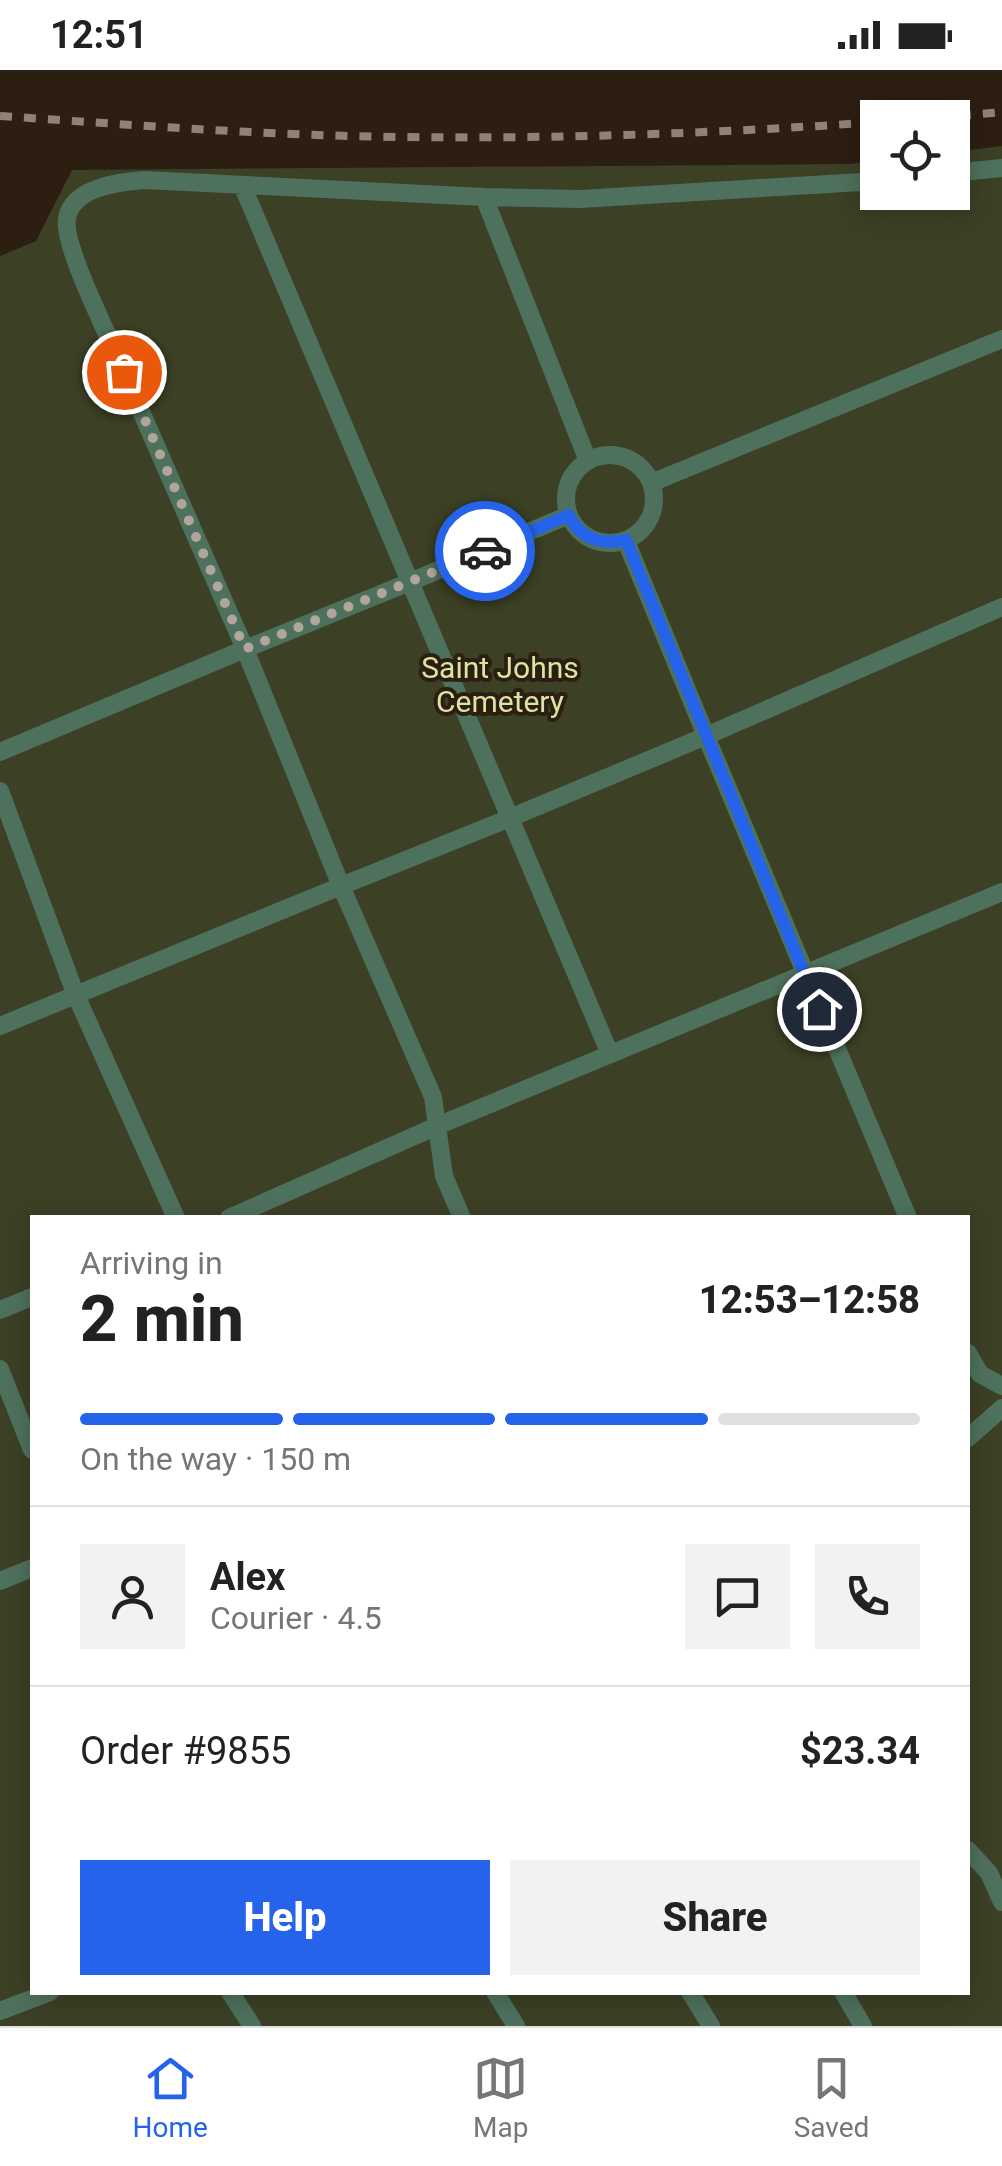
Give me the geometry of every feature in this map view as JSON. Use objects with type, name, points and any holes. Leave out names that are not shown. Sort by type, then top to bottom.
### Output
[{"type":"lane","points":[[970,171],[1002,168]]},
{"type":"lane","points":[[461,1215],[444,1176],[433,1097],[66,233],[67,215],[79,199],[110,183],[144,180],[580,199],[860,181]]},
{"type":"lane","points":[[243,187],[610,1054]]},
{"type":"lane","points":[[484,197],[588,461]]},
{"type":"lane","points":[[651,483],[1002,339]]},
{"type":"lane","points":[[614,455],[628,459],[651,483],[654,498],[650,516],[638,534],[626,540],[599,542],[583,534],[569,515],[568,487],[578,468],[588,461],[614,455]]},
{"type":"lane","points":[[0,752],[569,515]]},
{"type":"lane","points":[[626,540],[907,1215]]},
{"type":"lane","points":[[0,1026],[510,818],[1002,607]]},
{"type":"lane","points":[[0,791],[75,993],[175,1215]]},
{"type":"lane","points":[[236,1215],[437,1126],[1002,892]]},
{"type":"lane","points":[[0,1310],[30,1298]]},
{"type":"lane","points":[[970,1356],[980,1374],[1002,1386]]},
{"type":"lane","points":[[0,1369],[30,1445]]},
{"type":"lane","points":[[970,1436],[1002,1408]]},
{"type":"lane","points":[[0,1581],[30,1569]]},
{"type":"lane","points":[[970,1852],[989,1873],[1002,1902]]},
{"type":"lane","points":[[0,2011],[42,1995]]},
{"type":"lane","points":[[232,1995],[252,2026]]},
{"type":"lane","points":[[498,1995],[516,2026]]},
{"type":"lane","points":[[692,1995],[711,2026]]},
{"type":"lane","points":[[845,1995],[863,2026]]},
{"type":"green space","name":"Saint Johns Cemetery","points":[[1002,146],[1002,2026],[0,2026],[0,256],[36,241],[72,170],[860,163],[860,210],[970,210],[970,150]]},
{"type":"railway","points":[[970,115],[1002,112]]},
{"type":"railway","points":[[0,116],[408,137],[643,134],[860,123]]},
{"type":"way so far","points":[[124,372],[245,649],[485,551]]},
{"type":"route","points":[[485,551],[569,515],[583,534],[599,542],[626,540],[819,1009]]}]
